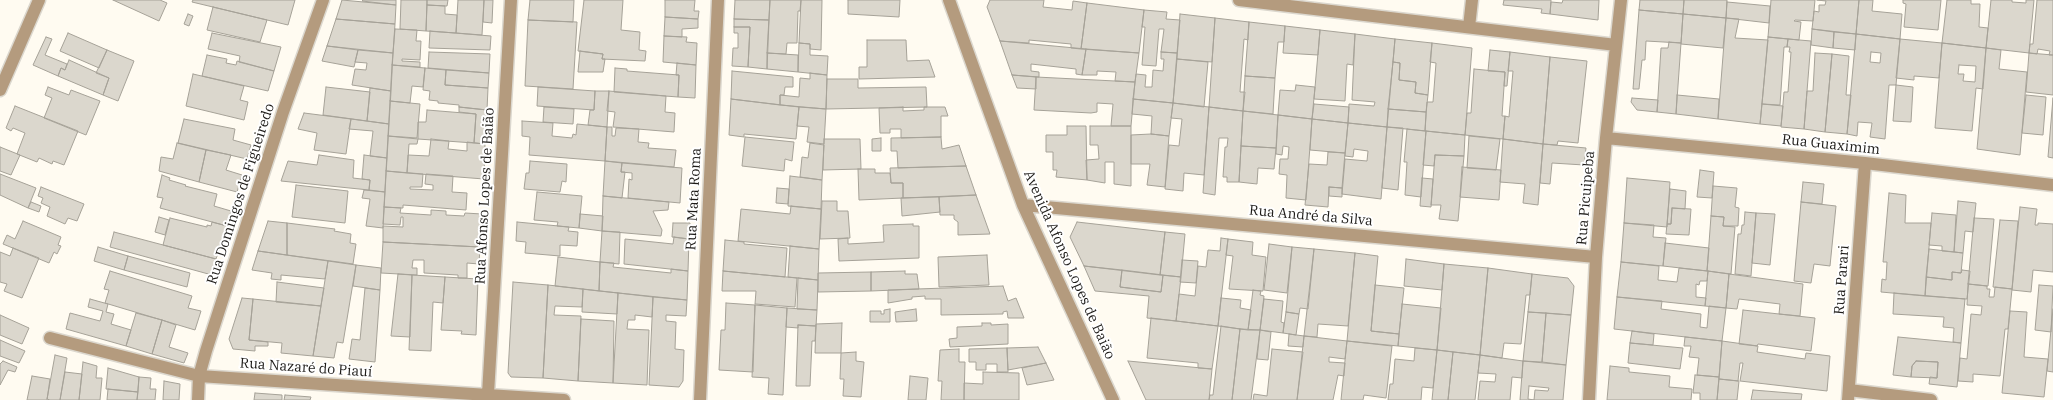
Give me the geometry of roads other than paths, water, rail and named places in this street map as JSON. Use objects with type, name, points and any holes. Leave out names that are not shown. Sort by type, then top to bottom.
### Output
[{"type":"street","points":[[0,90],[39,0]]},
{"type":"street","name":"Rua Domingos de Figueiredo","points":[[198,400],[199,376],[283,112],[323,0]]},
{"type":"street","name":"Rua Afonso Lopes de Baião","points":[[488,394],[511,0]]},
{"type":"street","name":"Rua Mata Roma","points":[[700,400],[718,0]]},
{"type":"street","name":"Avenida Afonso Lopes de Baião","points":[[949,0],[1023,205],[1114,400]]},
{"type":"street","points":[[1239,0],[1616,45]]},
{"type":"street","points":[[1468,26],[1472,0]]},
{"type":"street","name":"Rua Picuipeba","points":[[1589,400],[1596,257],[1606,138],[1621,0]]},
{"type":"street","name":"Rua Guaximim","points":[[1606,138],[1865,163],[2053,184]]},
{"type":"street","name":"Rua Parari","points":[[1849,395],[1865,163]]},
{"type":"street","name":"Rua André da Silva","points":[[1023,205],[1596,257]]},
{"type":"street","name":"Rua Nazaré do Piauí","points":[[50,338],[199,376],[564,400]]},
{"type":"street","points":[[1849,395],[1931,400]]}]
